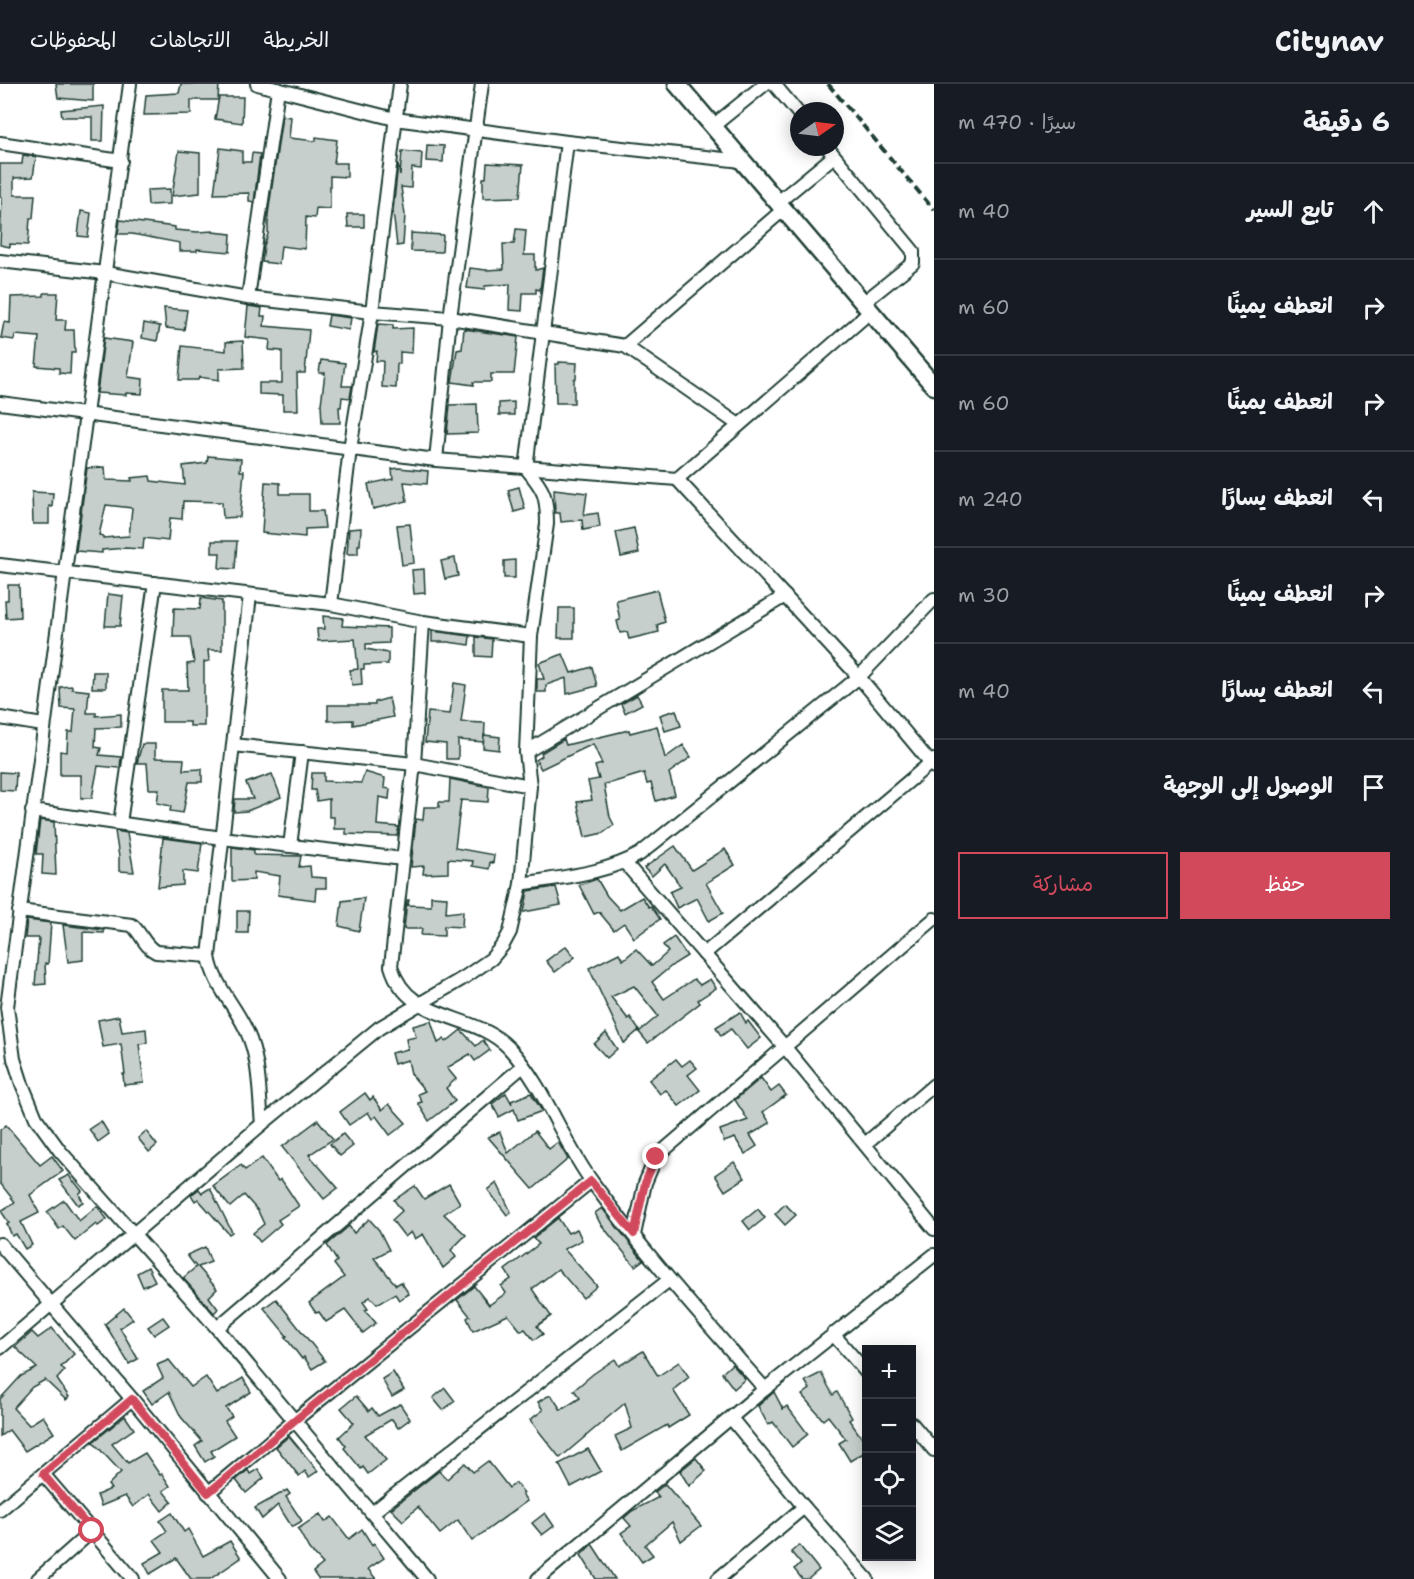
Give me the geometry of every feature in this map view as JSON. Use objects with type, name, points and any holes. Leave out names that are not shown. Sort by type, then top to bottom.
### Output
[{"type":"street","points":[[130,84],[19,911],[3,1007],[14,1059],[36,1118],[60,1151],[217,1328],[427,1579]]},
{"type":"street","points":[[257,84],[278,89],[298,90],[395,119],[567,142],[742,161]]},
{"type":"street","points":[[331,604],[350,449],[372,312],[400,84]]},
{"type":"street","points":[[436,460],[450,318],[482,84]]},
{"type":"street","points":[[677,84],[934,386]]},
{"type":"street","points":[[713,126],[765,84]]},
{"type":"street","points":[[774,84],[790,103]]},
{"type":"street","points":[[248,298],[278,89]]},
{"type":"street","points":[[0,1348],[262,1125],[380,1028],[465,977],[491,958],[503,945],[510,932],[521,884],[530,786],[526,752],[531,636],[547,524],[547,505],[543,489],[526,468],[567,142]]},
{"type":"street","points":[[0,143],[121,161]]},
{"type":"street","points":[[625,346],[780,206],[825,156]]},
{"type":"street","points":[[677,478],[739,426],[913,263],[913,251],[834,156]]},
{"type":"street","points":[[0,261],[105,273],[248,298],[450,318],[625,346],[739,426]]},
{"type":"street","points":[[0,403],[436,460],[677,478],[859,677],[933,764],[704,954]]},
{"type":"street","points":[[0,565],[331,604],[423,622],[531,636]]},
{"type":"street","points":[[120,823],[155,584]]},
{"type":"street","points":[[250,595],[209,957],[216,979],[247,1030],[253,1046],[262,1125]]},
{"type":"street","points":[[526,752],[785,596]]},
{"type":"street","points":[[521,884],[610,868],[625,863],[640,854],[859,677],[934,599]]},
{"type":"street","points":[[423,622],[414,764],[391,966],[399,986],[418,1005],[483,1030],[508,1048],[540,1088],[591,1181],[669,1280],[765,1389]]},
{"type":"street","points":[[0,718],[44,725]]},
{"type":"street","points":[[233,744],[414,764],[530,786]]},
{"type":"street","points":[[290,846],[302,752]]},
{"type":"street","points":[[32,811],[222,838],[403,860]]},
{"type":"street","points":[[625,863],[784,1046],[934,1229]]},
{"type":"street","points":[[19,911],[132,925],[149,949],[156,952],[209,957]]},
{"type":"street","points":[[634,1234],[645,1183],[656,1157],[934,919]]},
{"type":"street","points":[[217,1328],[523,1066]]},
{"type":"street","points":[[865,1144],[934,1085]]},
{"type":"street","points":[[208,1493],[591,1181]]},
{"type":"street","points":[[0,1244],[132,1399],[280,1579]]},
{"type":"street","points":[[538,1579],[765,1389],[934,1255]]},
{"type":"street","points":[[372,1513],[669,1280]]},
{"type":"street","points":[[833,1334],[862,1366]]},
{"type":"street","points":[[0,1510],[132,1399]]},
{"type":"street","points":[[731,1418],[867,1579]]},
{"type":"street","points":[[916,1429],[934,1450]]},
{"type":"street","points":[[43,1474],[133,1579]]},
{"type":"street","points":[[718,1579],[804,1507]]},
{"type":"street","points":[[38,1579],[92,1531]]},
{"type":"building","points":[[56,84],[93,84],[93,101],[58,98]]},
{"type":"building","points":[[181,84],[219,84],[218,100],[191,100],[191,114],[144,115],[146,95],[179,93]]},
{"type":"building","points":[[219,97],[243,97],[242,123],[215,119]]},
{"type":"building","points":[[104,106],[103,141],[92,141],[92,117],[62,117],[61,110]]},
{"type":"building","points":[[282,116],[291,117],[289,138],[316,141],[316,137],[337,140],[334,163],[347,163],[347,177],[330,176],[330,209],[316,208],[315,218],[306,217],[305,249],[281,246],[279,264],[262,262],[268,234],[268,215]]},
{"type":"building","points":[[427,145],[444,146],[443,162],[426,161]]},
{"type":"building","points":[[220,148],[242,151],[242,162],[251,162],[252,153],[260,154],[254,202],[249,201],[249,193],[214,194]]},
{"type":"building","points":[[179,151],[200,153],[200,193],[172,196]]},
{"type":"building","points":[[402,151],[422,153],[421,169],[412,168],[411,188],[401,187],[405,215],[403,245],[397,246],[393,211],[398,164],[400,175]]},
{"type":"building","points":[[23,155],[36,157],[33,177],[14,178],[14,195],[35,195],[33,218],[30,218],[28,245],[10,244],[10,247],[0,245],[2,197],[0,197],[0,164],[22,164]]},
{"type":"building","points":[[487,163],[523,165],[520,197],[483,198],[483,178],[486,178]]},
{"type":"building","points":[[170,189],[170,204],[148,205],[147,190]]},
{"type":"building","points":[[81,211],[91,213],[88,237],[78,236]]},
{"type":"building","points":[[347,214],[364,214],[364,227],[348,227]]},
{"type":"building","points":[[120,220],[175,227],[175,230],[231,234],[230,252],[197,249],[197,251],[180,251],[180,243],[132,234],[118,234]]},
{"type":"building","points":[[516,229],[526,230],[524,255],[535,255],[536,270],[543,268],[540,290],[536,289],[536,293],[523,293],[522,311],[509,310],[510,284],[485,286],[484,290],[467,288],[470,268],[504,269],[503,244],[514,244]]},
{"type":"building","points":[[411,233],[443,235],[442,252],[411,251]]},
{"type":"building","points":[[44,293],[58,293],[56,320],[66,320],[65,330],[74,330],[75,353],[71,353],[70,374],[59,373],[59,368],[36,366],[39,337],[15,335],[14,340],[1,338],[4,322],[10,323],[11,297],[44,296]]},
{"type":"building","points":[[248,306],[262,308],[261,316],[265,316],[264,326],[309,330],[305,373],[297,373],[298,410],[283,410],[283,395],[259,394],[259,383],[282,383],[282,351],[269,350],[270,340],[245,337]]},
{"type":"building","points":[[164,308],[187,310],[184,330],[166,328]]},
{"type":"building","points":[[329,315],[351,318],[349,330],[327,326]]},
{"type":"building","points":[[144,323],[160,326],[157,341],[142,338]]},
{"type":"building","points":[[378,324],[393,325],[393,329],[413,328],[412,353],[400,352],[396,388],[382,387],[383,361],[376,361],[377,351],[374,352]]},
{"type":"building","points":[[464,329],[518,337],[514,374],[491,374],[491,382],[473,382],[474,385],[452,382],[457,350],[462,349]]},
{"type":"building","points":[[104,338],[133,342],[128,377],[143,379],[142,394],[97,393]]},
{"type":"building","points":[[243,341],[244,368],[219,369],[219,380],[199,377],[198,380],[179,380],[182,346],[226,351],[226,342]]},
{"type":"building","points":[[321,360],[345,363],[342,386],[352,386],[350,398],[342,397],[341,407],[339,407],[340,423],[322,423],[321,404],[325,373],[319,373]]},
{"type":"building","points":[[559,362],[577,363],[574,403],[556,403],[555,364]]},
{"type":"building","points":[[514,402],[514,415],[499,415],[499,403]]},
{"type":"building","points":[[477,404],[478,433],[447,434],[450,405]]},
{"type":"building","points":[[208,456],[241,459],[240,471],[244,471],[240,517],[223,518],[222,502],[183,501],[182,519],[170,518],[168,541],[144,538],[143,549],[102,550],[102,553],[76,551],[87,468],[105,467],[106,480],[132,481],[131,478],[150,476],[151,481],[185,485],[183,466],[207,463]],"holes":[[[106,505],[132,508],[129,536],[103,538],[99,535]]]},
{"type":"building","points":[[392,469],[428,471],[427,484],[404,482],[407,501],[373,509],[368,484],[393,479]]},
{"type":"building","points":[[265,482],[280,483],[280,494],[309,494],[309,511],[323,511],[325,528],[305,529],[305,537],[262,533]]},
{"type":"building","points":[[519,487],[525,509],[514,512],[508,490]]},
{"type":"building","points":[[554,489],[587,493],[584,515],[598,513],[600,527],[583,530],[582,520],[561,522],[560,513],[555,513]]},
{"type":"building","points":[[32,492],[53,493],[52,507],[49,506],[49,524],[33,524]]},
{"type":"building","points":[[410,524],[414,563],[402,565],[397,525]]},
{"type":"building","points":[[361,528],[358,554],[347,554],[349,529]]},
{"type":"building","points":[[634,528],[639,553],[621,557],[616,532]]},
{"type":"building","points":[[212,541],[237,541],[235,569],[219,568],[220,553],[212,553]]},
{"type":"building","points":[[455,558],[458,576],[445,579],[441,561]]},
{"type":"building","points":[[515,560],[515,578],[504,578],[504,561]]},
{"type":"building","points":[[424,569],[425,593],[414,594],[412,570]]},
{"type":"building","points":[[8,585],[19,585],[20,617],[6,618],[5,600],[8,600]]},
{"type":"building","points":[[657,590],[665,622],[657,625],[659,632],[629,639],[627,632],[620,633],[616,600]]},
{"type":"building","points":[[108,594],[123,596],[120,626],[105,626]]},
{"type":"building","points":[[201,598],[222,601],[222,650],[208,650],[209,661],[204,662],[204,726],[190,726],[190,722],[162,722],[162,690],[188,690],[187,664],[194,663],[190,637],[173,637],[174,608],[200,609]]},
{"type":"building","points":[[559,608],[574,608],[574,638],[558,638]]},
{"type":"building","points":[[323,616],[343,618],[342,626],[389,628],[389,643],[366,644],[366,649],[388,653],[388,664],[364,665],[364,669],[361,669],[362,684],[352,685],[350,670],[358,669],[355,639],[318,641],[317,629],[324,629]]},
{"type":"building","points":[[432,631],[470,636],[469,645],[432,642]]},
{"type":"building","points":[[476,637],[492,639],[491,657],[476,656]]},
{"type":"building","points":[[563,654],[571,673],[592,667],[597,686],[567,694],[566,678],[546,685],[546,692],[537,692],[537,679],[544,679],[539,663]]},
{"type":"building","points":[[93,672],[106,672],[106,688],[92,688]]},
{"type":"building","points":[[454,683],[466,685],[461,722],[485,723],[484,742],[458,740],[458,759],[446,759],[446,744],[425,742],[428,712],[450,714]]},
{"type":"building","points":[[72,686],[72,689],[89,691],[87,713],[96,713],[96,716],[121,714],[121,727],[96,728],[95,747],[101,748],[99,755],[121,757],[120,768],[98,766],[92,798],[81,798],[81,775],[60,775],[60,751],[67,752],[68,732],[73,732],[75,709],[61,708],[60,687]]},
{"type":"building","points":[[637,695],[642,704],[625,713],[621,704]]},
{"type":"building","points":[[389,698],[393,717],[353,725],[353,720],[328,721],[328,705],[375,705],[375,702]]},
{"type":"building","points":[[676,710],[681,726],[665,731],[660,715]]},
{"type":"building","points":[[657,726],[665,758],[683,745],[691,757],[669,773],[675,795],[656,801],[651,783],[647,784],[644,773],[604,785],[610,817],[614,825],[603,833],[585,837],[577,802],[592,800],[588,781],[599,779],[595,766],[602,764],[593,744],[541,769],[536,760],[542,756],[541,753],[564,739],[566,745],[629,730],[630,733]]},
{"type":"building","points":[[484,735],[500,737],[499,750],[483,748]]},
{"type":"building","points":[[142,744],[155,744],[155,758],[184,759],[183,770],[202,769],[202,782],[189,782],[183,813],[170,811],[171,806],[157,803],[159,789],[149,789],[147,763],[137,763]]},
{"type":"building","points":[[0,772],[16,773],[15,791],[0,790]]},
{"type":"building","points":[[365,772],[385,778],[384,788],[390,789],[389,799],[379,797],[377,825],[399,827],[397,836],[346,834],[346,829],[334,829],[334,817],[329,817],[329,799],[317,801],[315,790],[311,790],[312,773],[324,773],[324,781],[361,783]]},
{"type":"building","points":[[272,774],[281,797],[247,811],[234,812],[235,799],[253,799],[246,783]]},
{"type":"building","points":[[450,779],[489,787],[488,802],[461,800],[455,848],[494,855],[493,863],[490,862],[489,869],[472,866],[473,861],[448,859],[448,873],[423,874],[424,866],[411,867],[416,819],[423,820],[424,807],[439,807],[439,802],[449,802]]},
{"type":"building","points":[[40,820],[54,822],[56,875],[42,874],[43,854],[36,854]]},
{"type":"building","points":[[115,831],[127,833],[134,872],[119,871]]},
{"type":"building","points":[[163,838],[202,843],[198,873],[183,871],[183,885],[158,887]]},
{"type":"building","points":[[675,846],[692,870],[725,849],[735,865],[706,883],[723,913],[709,921],[697,898],[677,908],[670,892],[681,887],[665,864],[652,876],[644,868]]},
{"type":"building","points":[[232,847],[254,850],[254,855],[301,856],[299,867],[310,866],[311,877],[326,878],[326,888],[316,888],[315,900],[278,895],[280,876],[254,872],[254,880],[232,881]]},
{"type":"building","points":[[597,879],[607,896],[620,910],[642,897],[660,919],[634,938],[624,923],[614,930],[599,912],[594,914],[579,885]]},
{"type":"building","points":[[556,887],[561,905],[524,912],[528,891]]},
{"type":"building","points":[[431,896],[447,897],[446,913],[463,911],[462,927],[444,926],[444,936],[421,935],[422,929],[404,929],[407,900],[409,900],[408,905],[431,906]]},
{"type":"building","points":[[364,898],[359,931],[339,926],[342,901]]},
{"type":"building","points":[[237,911],[249,911],[248,933],[237,933]]},
{"type":"building","points":[[27,920],[51,923],[48,964],[45,963],[46,984],[35,985],[39,938],[25,938]]},
{"type":"building","points":[[63,925],[104,930],[104,933],[83,932],[83,960],[68,962]]},
{"type":"building","points":[[674,937],[687,956],[652,982],[664,999],[694,979],[700,985],[710,979],[716,988],[698,1000],[700,1003],[648,1043],[639,1032],[658,1016],[634,986],[611,997],[639,1030],[624,1043],[589,968],[619,953],[623,960],[636,949],[652,966],[668,952],[663,945]]},
{"type":"building","points":[[566,946],[575,957],[555,972],[546,961]]},
{"type":"building","points":[[740,1012],[746,1023],[748,1021],[761,1038],[747,1049],[731,1029],[721,1036],[716,1027]]},
{"type":"building","points":[[119,1016],[122,1032],[146,1029],[147,1043],[139,1044],[144,1083],[124,1085],[123,1074],[125,1074],[121,1044],[103,1047],[98,1020]]},
{"type":"building","points":[[431,1021],[438,1043],[444,1039],[446,1042],[461,1030],[476,1046],[483,1040],[490,1050],[475,1061],[470,1054],[447,1068],[456,1079],[446,1088],[455,1101],[429,1121],[418,1103],[422,1102],[418,1094],[425,1091],[411,1074],[408,1060],[394,1064],[391,1053],[408,1049],[406,1039],[416,1037],[413,1026]]},
{"type":"building","points":[[606,1033],[617,1049],[607,1058],[594,1044]]},
{"type":"building","points":[[676,1059],[682,1066],[690,1060],[697,1068],[688,1075],[700,1090],[679,1106],[666,1090],[660,1094],[649,1080]]},
{"type":"building","points":[[761,1078],[771,1092],[779,1086],[786,1095],[763,1112],[770,1123],[750,1135],[757,1146],[745,1154],[735,1138],[724,1142],[720,1130],[748,1120],[735,1100]]},
{"type":"building","points":[[365,1093],[370,1100],[373,1097],[382,1110],[389,1104],[406,1123],[390,1135],[376,1116],[372,1119],[368,1112],[349,1125],[340,1112]]},
{"type":"building","points":[[506,1093],[512,1104],[511,1101],[531,1093],[542,1111],[518,1120],[514,1109],[499,1117],[492,1104]]},
{"type":"building","points":[[318,1120],[333,1139],[309,1155],[338,1188],[324,1199],[282,1147]]},
{"type":"building","points":[[101,1121],[109,1134],[98,1142],[89,1129]]},
{"type":"building","points":[[6,1125],[40,1165],[52,1156],[63,1171],[30,1195],[39,1213],[21,1222],[32,1245],[25,1249],[16,1234],[12,1236],[7,1224],[9,1223],[1,1211],[15,1202],[0,1183],[0,1130]]},
{"type":"building","points":[[146,1131],[157,1145],[149,1152],[138,1138]]},
{"type":"building","points":[[535,1131],[549,1149],[558,1142],[568,1159],[533,1189],[488,1137],[500,1132],[508,1153]]},
{"type":"building","points":[[343,1134],[353,1146],[340,1156],[330,1144]]},
{"type":"building","points":[[262,1158],[278,1181],[281,1179],[299,1206],[278,1220],[281,1224],[260,1242],[253,1233],[264,1224],[258,1211],[244,1195],[230,1207],[213,1186],[241,1165],[245,1170]]},
{"type":"building","points":[[734,1162],[745,1178],[725,1191],[715,1175]]},
{"type":"building","points":[[69,1175],[82,1191],[79,1194],[83,1202],[78,1205],[59,1180]]},
{"type":"building","points":[[497,1183],[511,1212],[507,1215],[488,1190]]},
{"type":"building","points":[[449,1184],[460,1203],[444,1214],[466,1235],[451,1250],[456,1257],[443,1268],[423,1234],[415,1239],[411,1232],[405,1237],[392,1220],[402,1211],[394,1200],[415,1186],[424,1199]]},
{"type":"building","points":[[210,1188],[232,1232],[229,1234],[198,1199],[195,1201],[191,1195],[199,1189],[202,1193]]},
{"type":"building","points":[[64,1200],[79,1221],[97,1206],[107,1219],[98,1226],[96,1224],[75,1241],[63,1226],[59,1229],[47,1212]]},
{"type":"building","points":[[785,1204],[796,1215],[785,1225],[775,1214]]},
{"type":"building","points":[[602,1208],[643,1260],[635,1266],[600,1223],[595,1213]]},
{"type":"building","points":[[758,1209],[765,1218],[750,1230],[743,1221]]},
{"type":"building","points":[[558,1218],[568,1233],[577,1229],[582,1240],[564,1249],[597,1286],[583,1298],[558,1269],[532,1289],[551,1316],[537,1326],[543,1334],[534,1340],[525,1329],[521,1331],[508,1315],[473,1331],[467,1318],[470,1316],[457,1300],[474,1286],[489,1305],[506,1293],[501,1286],[511,1279],[505,1270],[539,1244],[533,1238]]},
{"type":"building","points":[[369,1219],[379,1230],[389,1250],[374,1258],[396,1285],[401,1282],[409,1294],[399,1300],[395,1294],[377,1304],[370,1297],[363,1302],[368,1309],[365,1310],[376,1323],[363,1333],[345,1310],[326,1322],[309,1303],[344,1277],[334,1264],[337,1261],[327,1245],[349,1226],[354,1233]]},
{"type":"building","points":[[205,1247],[211,1262],[198,1267],[217,1289],[209,1297],[218,1309],[214,1313],[183,1278],[196,1267],[187,1255]]},
{"type":"building","points":[[148,1267],[155,1281],[143,1287],[137,1273]]},
{"type":"building","points":[[276,1299],[325,1361],[312,1369],[304,1357],[302,1359],[264,1308]]},
{"type":"building","points":[[124,1308],[133,1319],[120,1328],[138,1359],[129,1364],[105,1324]]},
{"type":"building","points":[[163,1317],[169,1325],[154,1335],[148,1327]]},
{"type":"building","points":[[52,1328],[74,1354],[61,1367],[65,1370],[57,1379],[69,1397],[66,1400],[45,1380],[32,1387],[13,1408],[29,1425],[43,1416],[54,1433],[25,1451],[9,1430],[0,1436],[0,1399],[21,1376],[37,1368],[15,1347],[32,1332],[38,1338]]},
{"type":"building","points":[[643,1351],[658,1376],[679,1362],[689,1377],[673,1390],[689,1415],[622,1451],[615,1436],[632,1428],[625,1403],[560,1458],[530,1420],[543,1410],[538,1402],[552,1396],[561,1410],[580,1398],[574,1390],[593,1374],[615,1359],[619,1366]]},
{"type":"building","points":[[169,1360],[191,1387],[206,1377],[217,1394],[243,1378],[251,1392],[226,1408],[232,1416],[225,1421],[235,1436],[211,1451],[214,1456],[205,1462],[195,1446],[202,1441],[181,1417],[169,1392],[152,1404],[143,1391],[163,1378],[157,1365]]},
{"type":"building","points":[[732,1364],[745,1379],[734,1389],[722,1373]]},
{"type":"building","points":[[393,1372],[404,1390],[392,1397],[382,1379]]},
{"type":"building","points":[[821,1373],[833,1395],[837,1392],[852,1418],[849,1420],[862,1438],[862,1454],[850,1461],[839,1443],[846,1439],[828,1416],[823,1420],[802,1395],[810,1389],[805,1381]]},
{"type":"building","points":[[445,1388],[455,1401],[443,1410],[433,1398]]},
{"type":"building","points":[[774,1392],[783,1409],[787,1406],[808,1434],[792,1447],[773,1422],[768,1425],[758,1406]]},
{"type":"building","points":[[356,1396],[369,1411],[372,1408],[378,1416],[400,1404],[410,1419],[398,1428],[392,1419],[365,1435],[386,1460],[368,1474],[344,1448],[346,1446],[339,1437],[354,1423],[341,1408]]},
{"type":"building","points":[[125,1416],[134,1429],[112,1444],[128,1463],[145,1453],[160,1475],[162,1474],[170,1486],[163,1491],[172,1502],[162,1511],[149,1494],[133,1507],[125,1496],[101,1506],[97,1495],[111,1489],[108,1485],[121,1472],[93,1442]]},
{"type":"building","points":[[289,1436],[318,1471],[309,1477],[305,1471],[299,1476],[276,1447]]},
{"type":"building","points":[[588,1449],[601,1471],[571,1487],[559,1464]]},
{"type":"building","points":[[696,1458],[706,1471],[689,1486],[680,1471]]},
{"type":"building","points":[[488,1461],[509,1488],[516,1483],[527,1501],[472,1541],[458,1520],[440,1534],[418,1507],[403,1521],[391,1509],[439,1471],[447,1479],[465,1463],[473,1472]]},
{"type":"building","points":[[258,1469],[264,1478],[246,1493],[236,1480],[248,1470],[250,1474]]},
{"type":"building","points":[[665,1484],[701,1526],[681,1541],[672,1522],[645,1545],[653,1555],[642,1562],[621,1533],[631,1526],[624,1518],[632,1511],[659,1497],[655,1492]]},
{"type":"building","points":[[287,1490],[290,1494],[286,1497],[302,1521],[292,1527],[278,1505],[262,1519],[255,1508]]},
{"type":"building","points":[[172,1513],[184,1532],[188,1529],[203,1556],[230,1541],[241,1558],[210,1579],[191,1579],[176,1558],[150,1574],[144,1563],[163,1552],[154,1540],[167,1531],[160,1521]]},
{"type":"building","points":[[545,1513],[554,1526],[542,1535],[532,1523]]},
{"type":"building","points":[[320,1514],[325,1522],[332,1517],[349,1539],[362,1529],[384,1558],[368,1569],[376,1579],[318,1579],[313,1572],[323,1564],[309,1549],[298,1529]]},
{"type":"building","points":[[592,1544],[615,1579],[596,1579],[581,1555]]},
{"type":"building","points":[[799,1545],[819,1570],[808,1579],[802,1579],[794,1569],[801,1564],[791,1552]]},
{"type":"railway","points":[[828,84],[934,210]]},
{"type":"route","points":[[92,1531],[43,1474],[132,1399],[208,1493],[591,1181],[634,1234],[640,1199],[656,1157]]}]
